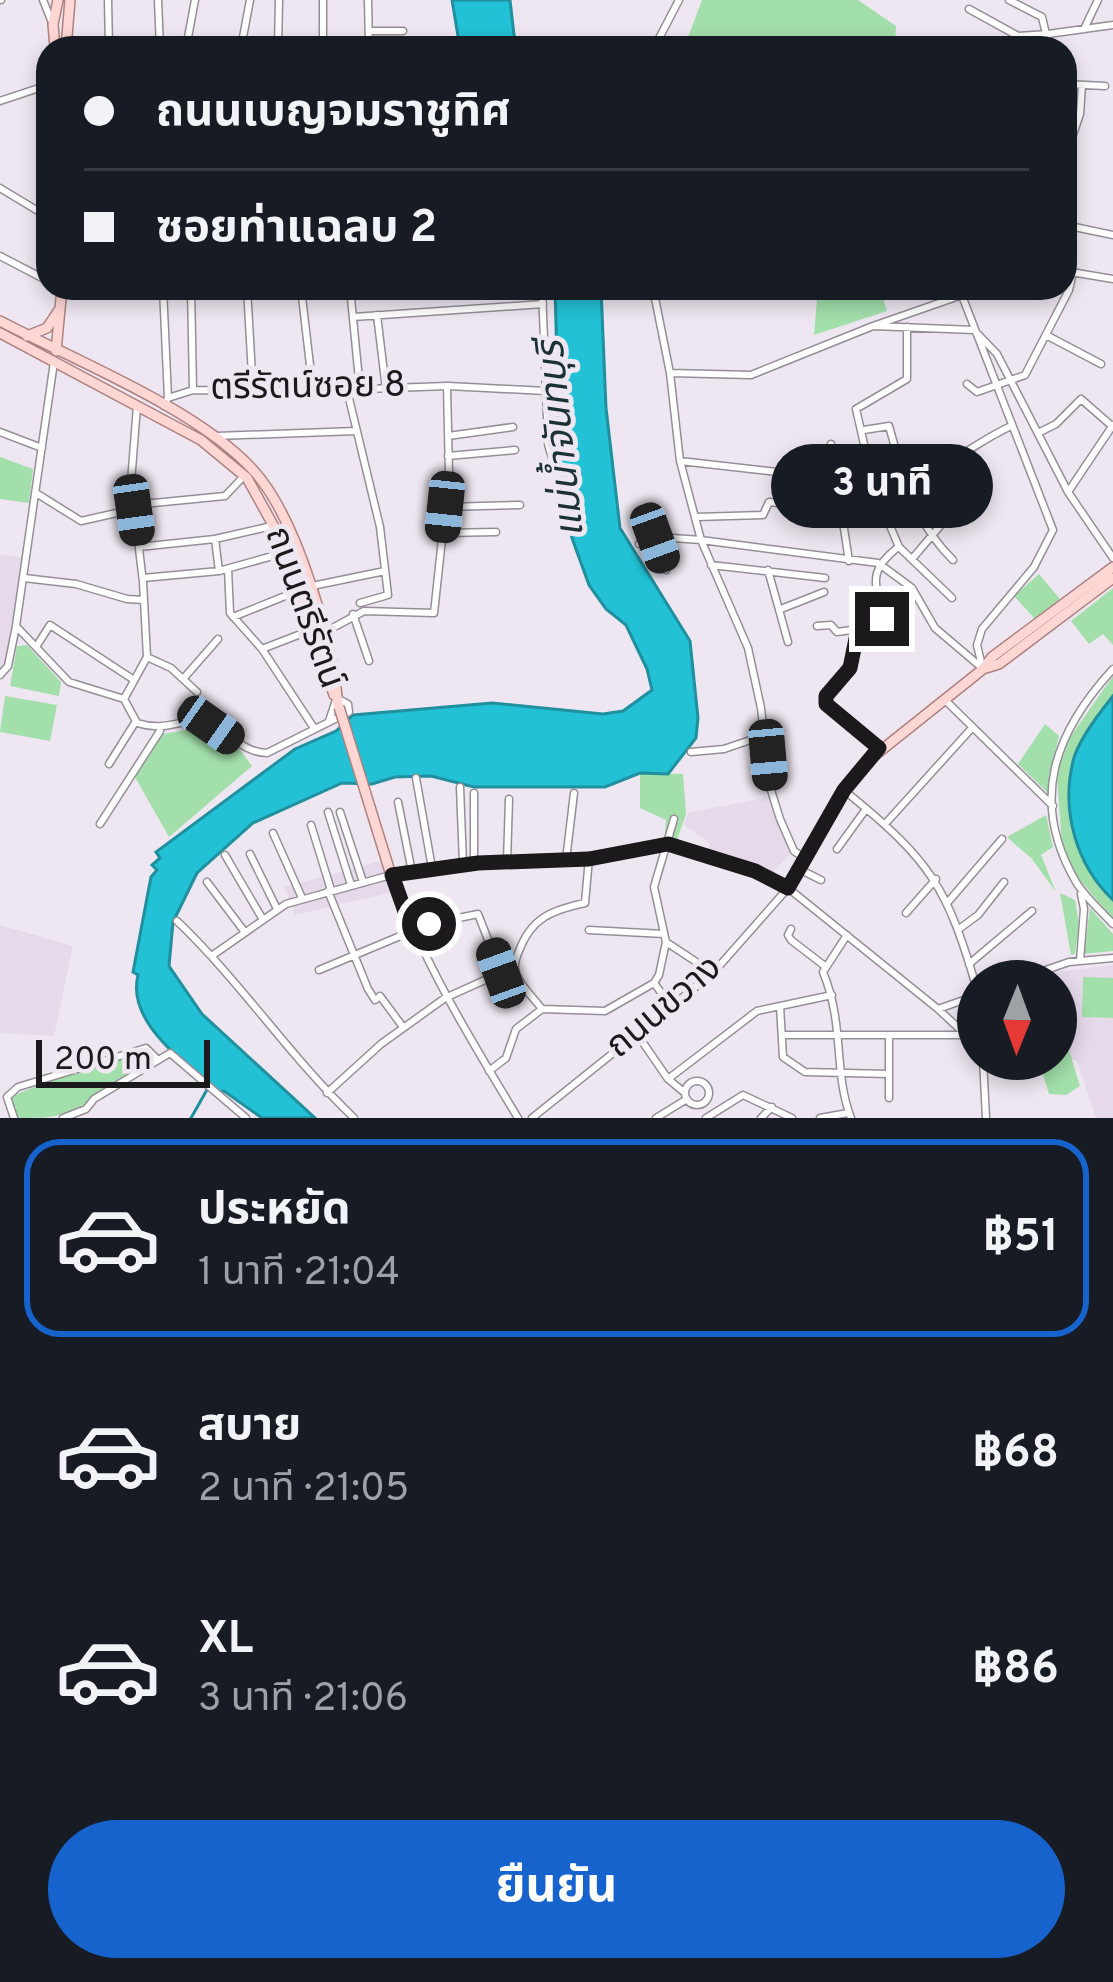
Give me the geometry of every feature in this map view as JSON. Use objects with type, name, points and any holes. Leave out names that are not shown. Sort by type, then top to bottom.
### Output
[{"type":"main road","points":[[54,36],[58,0]]},
{"type":"main road","points":[[67,36],[70,0]]},
{"type":"main road","points":[[55,356],[61,300]]},
{"type":"main road","points":[[27,336],[47,328],[60,309]]},
{"type":"main road","name":"ถนนตรีรัตน์","points":[[0,322],[201,440],[244,476],[274,524],[304,588],[392,875]]},
{"type":"main road","name":"ถนนตรีรัตน์","points":[[0,333],[166,402],[213,436],[255,472],[298,547],[304,588]]},
{"type":"main road","points":[[392,875],[468,864],[589,859],[668,844],[755,871],[788,888],[844,790],[879,748],[1113,567]]},
{"type":"main road","points":[[983,669],[999,664],[1113,578]]},
{"type":"street","points":[[43,0],[53,24]]},
{"type":"street","points":[[108,0],[109,36]]},
{"type":"street","points":[[158,0],[160,36]]},
{"type":"street","points":[[188,36],[195,0]]},
{"type":"street","points":[[243,36],[250,0]]},
{"type":"street","points":[[278,36],[279,0]]},
{"type":"street","points":[[322,0],[323,36]]},
{"type":"street","points":[[368,0],[369,36]]},
{"type":"street","points":[[660,36],[679,0]]},
{"type":"street","points":[[1010,0],[1042,17],[1047,34]]},
{"type":"street","points":[[1084,29],[1098,0]]},
{"type":"street","points":[[969,9],[1018,36],[1113,25]]},
{"type":"street","points":[[369,31],[404,32]]},
{"type":"street","points":[[1077,85],[1105,86]]},
{"type":"street","points":[[1077,123],[1082,85]]},
{"type":"street","points":[[0,101],[36,89]]},
{"type":"street","points":[[0,188],[36,210]]},
{"type":"street","points":[[1077,228],[1113,235]]},
{"type":"street","points":[[0,256],[36,275]]},
{"type":"street","points":[[1077,273],[1113,279]]},
{"type":"street","points":[[163,300],[166,402]]},
{"type":"street","points":[[191,300],[193,390]]},
{"type":"street","points":[[248,300],[253,392]]},
{"type":"street","points":[[303,300],[313,391]]},
{"type":"street","points":[[351,300],[360,389]]},
{"type":"street","points":[[543,300],[549,452],[560,487]]},
{"type":"street","points":[[655,300],[680,460],[701,540],[748,648],[770,787],[794,851],[821,880]]},
{"type":"street","points":[[670,373],[751,375],[940,300]]},
{"type":"street","points":[[963,300],[1053,530],[1034,567],[982,629],[977,645],[983,669]]},
{"type":"street","points":[[967,384],[977,392],[1024,375],[1064,300]]},
{"type":"street","points":[[353,317],[543,304]]},
{"type":"street","points":[[377,315],[386,388]]},
{"type":"street","points":[[873,326],[974,330],[997,354],[1068,492],[1113,558]]},
{"type":"street","points":[[907,327],[907,379],[856,409],[874,488],[899,548],[952,598]]},
{"type":"street","points":[[1046,335],[1100,364]]},
{"type":"street","points":[[0,675],[8,666],[16,626],[55,356]]},
{"type":"street","points":[[447,386],[546,391]]},
{"type":"street","name":"ตรีรัตน์ซอย 8","points":[[166,402],[193,390],[447,386],[448,456],[434,613],[394,609],[353,614]]},
{"type":"street","points":[[346,390],[380,526],[388,597],[360,603]]},
{"type":"street","points":[[1040,432],[1056,424],[1078,396],[1113,425],[1068,492]]},
{"type":"street","points":[[124,699],[147,657],[143,578],[130,482],[137,406]]},
{"type":"street","points":[[864,430],[889,426],[907,492],[930,538],[953,560]]},
{"type":"street","points":[[882,506],[975,444],[1012,426]]},
{"type":"street","points":[[448,436],[513,427]]},
{"type":"street","points":[[213,436],[356,430]]},
{"type":"street","points":[[0,432],[42,448]]},
{"type":"street","points":[[831,444],[849,561]]},
{"type":"street","points":[[448,456],[515,450]]},
{"type":"street","points":[[912,559],[980,486],[958,458]]},
{"type":"street","points":[[680,460],[803,476],[806,506],[769,502],[764,515],[696,517]]},
{"type":"street","points":[[36,493],[77,520],[134,507],[225,496],[244,476]]},
{"type":"street","points":[[445,507],[520,505]]},
{"type":"street","points":[[140,548],[215,539],[274,524]]},
{"type":"street","points":[[442,533],[496,532]]},
{"type":"street","points":[[639,544],[655,538],[701,540],[878,563],[912,589],[935,628],[983,669]]},
{"type":"street","points":[[655,538],[666,570]]},
{"type":"street","points":[[215,539],[232,617],[262,650],[314,728]]},
{"type":"street","points":[[878,563],[899,548]]},
{"type":"street","points":[[143,578],[223,570],[288,552]]},
{"type":"street","points":[[817,626],[831,625],[840,632],[882,619],[878,563]]},
{"type":"street","points":[[711,566],[825,578]]},
{"type":"street","points":[[768,570],[788,642]]},
{"type":"street","points":[[232,617],[304,588],[385,571]]},
{"type":"street","points":[[23,578],[144,600]]},
{"type":"street","points":[[781,609],[824,592]]},
{"type":"street","points":[[262,650],[353,614],[369,662]]},
{"type":"street","points":[[36,647],[50,625],[134,680]]},
{"type":"street","points":[[16,626],[69,682],[124,699],[136,721],[160,730],[188,722],[205,723],[243,748],[263,753],[329,722],[350,711],[346,702],[338,703],[329,722]]},
{"type":"street","points":[[858,629],[850,668],[826,696],[826,704],[879,748]]},
{"type":"street","points":[[183,679],[218,639]]},
{"type":"street","points":[[147,657],[197,692]]},
{"type":"street","points":[[1080,961],[1084,909],[1058,843],[1052,778],[1058,748],[1070,725],[1113,669]]},
{"type":"street","points":[[944,699],[1054,807]]},
{"type":"street","points":[[109,764],[136,721]]},
{"type":"street","points":[[885,824],[972,728]]},
{"type":"street","points":[[100,824],[160,730]]},
{"type":"street","points":[[691,752],[724,749],[765,735]]},
{"type":"street","points":[[416,778],[432,868]]},
{"type":"street","points":[[460,787],[468,864]]},
{"type":"street","points":[[844,790],[885,824],[936,879],[969,960]]},
{"type":"street","points":[[468,864],[474,793]]},
{"type":"street","points":[[566,860],[574,793]]},
{"type":"street","points":[[507,862],[509,800]]},
{"type":"street","points":[[398,802],[412,872]]},
{"type":"street","points":[[837,849],[866,809]]},
{"type":"street","points":[[328,812],[351,885]]},
{"type":"street","points":[[340,812],[363,882]]},
{"type":"street","points":[[489,1071],[506,1058],[516,1029],[542,1010],[605,1011],[654,983],[664,964],[665,938],[654,887],[674,819]]},
{"type":"street","points":[[311,825],[352,956],[375,1000],[380,996],[403,1027]]},
{"type":"street","points":[[273,833],[302,898]]},
{"type":"street","points":[[948,902],[1002,838]]},
{"type":"street","points":[[250,854],[278,908]]},
{"type":"street","points":[[225,855],[262,918]]},
{"type":"street","points":[[514,968],[527,930],[543,915],[585,904],[589,859]]},
{"type":"street","points":[[213,956],[278,908],[392,875],[412,931],[445,998],[518,1118]]},
{"type":"street","points":[[906,913],[936,879]]},
{"type":"street","points":[[208,882],[244,931]]},
{"type":"street","points":[[959,929],[978,915],[1004,882]]},
{"type":"street","points":[[1077,885],[1113,924]]},
{"type":"street","points":[[788,888],[957,1026]]},
{"type":"street","name":"ถนนขวาง","points":[[532,1118],[712,973],[788,888]]},
{"type":"street","points":[[975,960],[1032,911]]},
{"type":"street","points":[[320,970],[412,931],[478,914],[501,973]]},
{"type":"street","points":[[177,921],[353,1118]]},
{"type":"street","points":[[791,929],[791,940],[826,967]]},
{"type":"street","points":[[589,930],[665,938],[712,973]]},
{"type":"street","points":[[820,1118],[850,1116],[841,1073],[841,1035],[823,972],[847,934]]},
{"type":"street","points":[[1077,962],[1113,958]]},
{"type":"street","points":[[327,1093],[360,1060],[445,998],[514,968]]},
{"type":"street","points":[[514,968],[542,1010]]},
{"type":"street","points":[[654,983],[671,1006]]},
{"type":"street","points":[[670,1081],[757,1011],[832,994]]},
{"type":"street","points":[[938,1009],[957,1002]]},
{"type":"street","points":[[948,1018],[950,1005]]},
{"type":"street","points":[[780,1006],[783,1057],[805,1072],[889,1074]]},
{"type":"street","points":[[637,1034],[702,1118],[743,1095],[792,1118]]},
{"type":"street","points":[[782,1035],[957,1036]]},
{"type":"street","points":[[889,1035],[889,1097]]},
{"type":"street","points":[[14,1118],[8,1095],[26,1084],[148,1048],[157,1059]]},
{"type":"street","points":[[70,1117],[157,1059],[174,1054],[247,1118]]},
{"type":"street","points":[[690,1062],[724,1104]]},
{"type":"street","points":[[984,1080],[986,1118]]},
{"type":"street","points":[[685,1100],[689,1083],[701,1081]]},
{"type":"street","points":[[656,1118],[685,1100],[705,1102],[709,1090]]},
{"type":"street","points":[[760,1118],[772,1107]]},
{"type":"shaded area","points":[[0,554],[23,558],[4,669],[0,669]]},
{"type":"shaded area","points":[[769,797],[791,854],[772,873],[709,853],[709,842],[684,825],[688,813]]},
{"type":"shaded area","points":[[384,860],[393,892],[295,915],[284,887]]},
{"type":"shaded area","points":[[0,925],[73,946],[54,1036],[0,1033]]},
{"type":"shaded area","points":[[1113,965],[1113,1118],[1096,1118],[1077,1060],[1077,969]]},
{"type":"green space","points":[[702,0],[858,0],[896,26],[896,36],[688,36]]},
{"type":"green space","points":[[817,300],[884,300],[887,311],[814,335]]},
{"type":"green space","points":[[0,457],[33,469],[29,503],[0,499]]},
{"type":"green space","points":[[1039,574],[1060,599],[1035,619],[1014,596]]},
{"type":"green space","points":[[1113,588],[1113,645],[1103,634],[1089,644],[1071,621]]},
{"type":"green space","points":[[27,645],[61,682],[59,696],[10,686],[17,646]]},
{"type":"green space","points":[[1113,676],[1113,919],[1078,878],[1062,844],[1057,778],[1063,747]]},
{"type":"green space","points":[[5,696],[57,705],[50,741],[0,732]]},
{"type":"green space","points":[[1045,724],[1059,736],[1049,794],[1018,764]]},
{"type":"green space","points":[[202,728],[240,750],[252,766],[169,837],[135,777],[162,734]]},
{"type":"green space","points":[[640,773],[683,774],[686,814],[675,846],[664,845],[666,820],[640,808]]},
{"type":"green space","points":[[1046,815],[1053,847],[1041,855],[1056,892],[1032,859],[1007,837]]},
{"type":"green space","points":[[1060,893],[1075,900],[1079,925],[1075,954],[1071,955]]},
{"type":"green space","points":[[1090,908],[1113,934],[1113,951],[1084,954]]},
{"type":"green space","points":[[1083,977],[1113,978],[1113,1018],[1082,1017]]},
{"type":"green space","points":[[145,1050],[151,1061],[76,1110],[18,1118],[10,1097]]},
{"type":"green space","points":[[1077,1076],[1080,1086],[1066,1095],[1049,1094],[1045,1080],[1077,1080]]},
{"type":"water","points":[[452,0],[510,0],[514,36],[458,36]]},
{"type":"water","name":"แม่น้ำจันทบุรี","points":[[555,300],[602,300],[606,408],[620,528],[690,641],[696,738],[668,774],[640,773],[605,787],[474,787],[431,776],[395,777],[372,784],[342,783],[253,823],[197,873],[173,922],[169,966],[202,1014],[315,1118],[262,1118],[224,1091],[217,1092],[189,1067],[161,1040],[141,1009],[138,975],[133,972],[151,877],[157,870],[152,865],[160,858],[156,852],[295,749],[336,731],[353,715],[492,703],[603,714],[623,711],[652,690],[626,625],[606,609],[589,585],[572,538],[554,446]]},
{"type":"water","points":[[1113,696],[1113,900],[1081,854],[1069,799],[1076,753]]},
{"type":"waterway","points":[[191,1118],[208,1088]]},
{"type":"route","points":[[429,924],[412,931],[392,875],[478,863],[589,859],[668,844],[755,871],[788,888],[844,790],[879,748],[826,704],[826,696],[850,668],[858,629],[882,619]]}]
